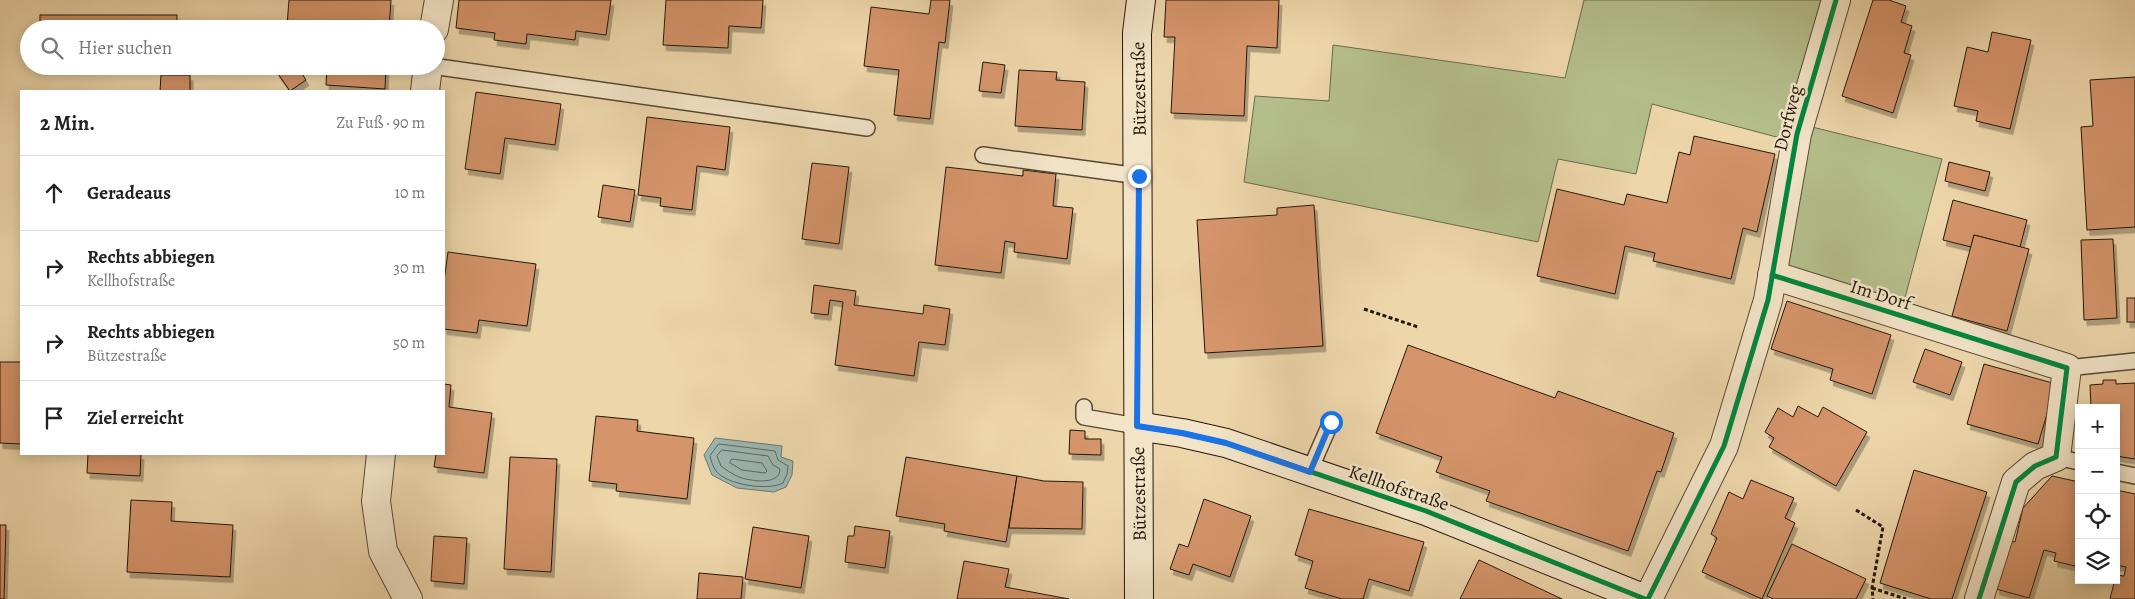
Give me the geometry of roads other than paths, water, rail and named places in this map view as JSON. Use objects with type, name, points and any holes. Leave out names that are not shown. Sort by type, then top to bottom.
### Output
[{"type":"street","points":[[436,20],[439,0]]},
{"type":"street","name":"Bützestraße","points":[[1139,599],[1137,33],[1141,0]]},
{"type":"street","name":"Dorfweg","points":[[1772,275],[1797,134],[1836,0]]},
{"type":"street","points":[[425,90],[427,75]]},
{"type":"street","points":[[1646,599],[1724,446],[1768,300],[1772,275]]},
{"type":"street","name":"Im Dorf","points":[[1772,275],[2067,368]]},
{"type":"street","points":[[1980,599],[2016,482],[2035,466],[2067,460],[2067,368]]},
{"type":"street","name":"Kellhofstraße","points":[[1137,426],[1182,433],[1226,443],[1426,511],[1646,599]]},
{"type":"street","points":[[381,455],[376,501],[383,551],[408,599]]},
{"type":"lane","points":[[445,68],[867,128]]},
{"type":"lane","points":[[983,155],[1139,176]]},
{"type":"lane","name":"Im Dorf","points":[[2067,368],[2135,361]]},
{"type":"lane","points":[[1084,408],[1084,417],[1137,426]]},
{"type":"lane","points":[[1310,472],[1331,422]]},
{"type":"lane","points":[[2120,473],[2135,476]]},
{"type":"water","points":[[715,438],[782,446],[781,457],[793,461],[792,475],[786,487],[774,492],[737,488],[712,475],[704,455]]}]
